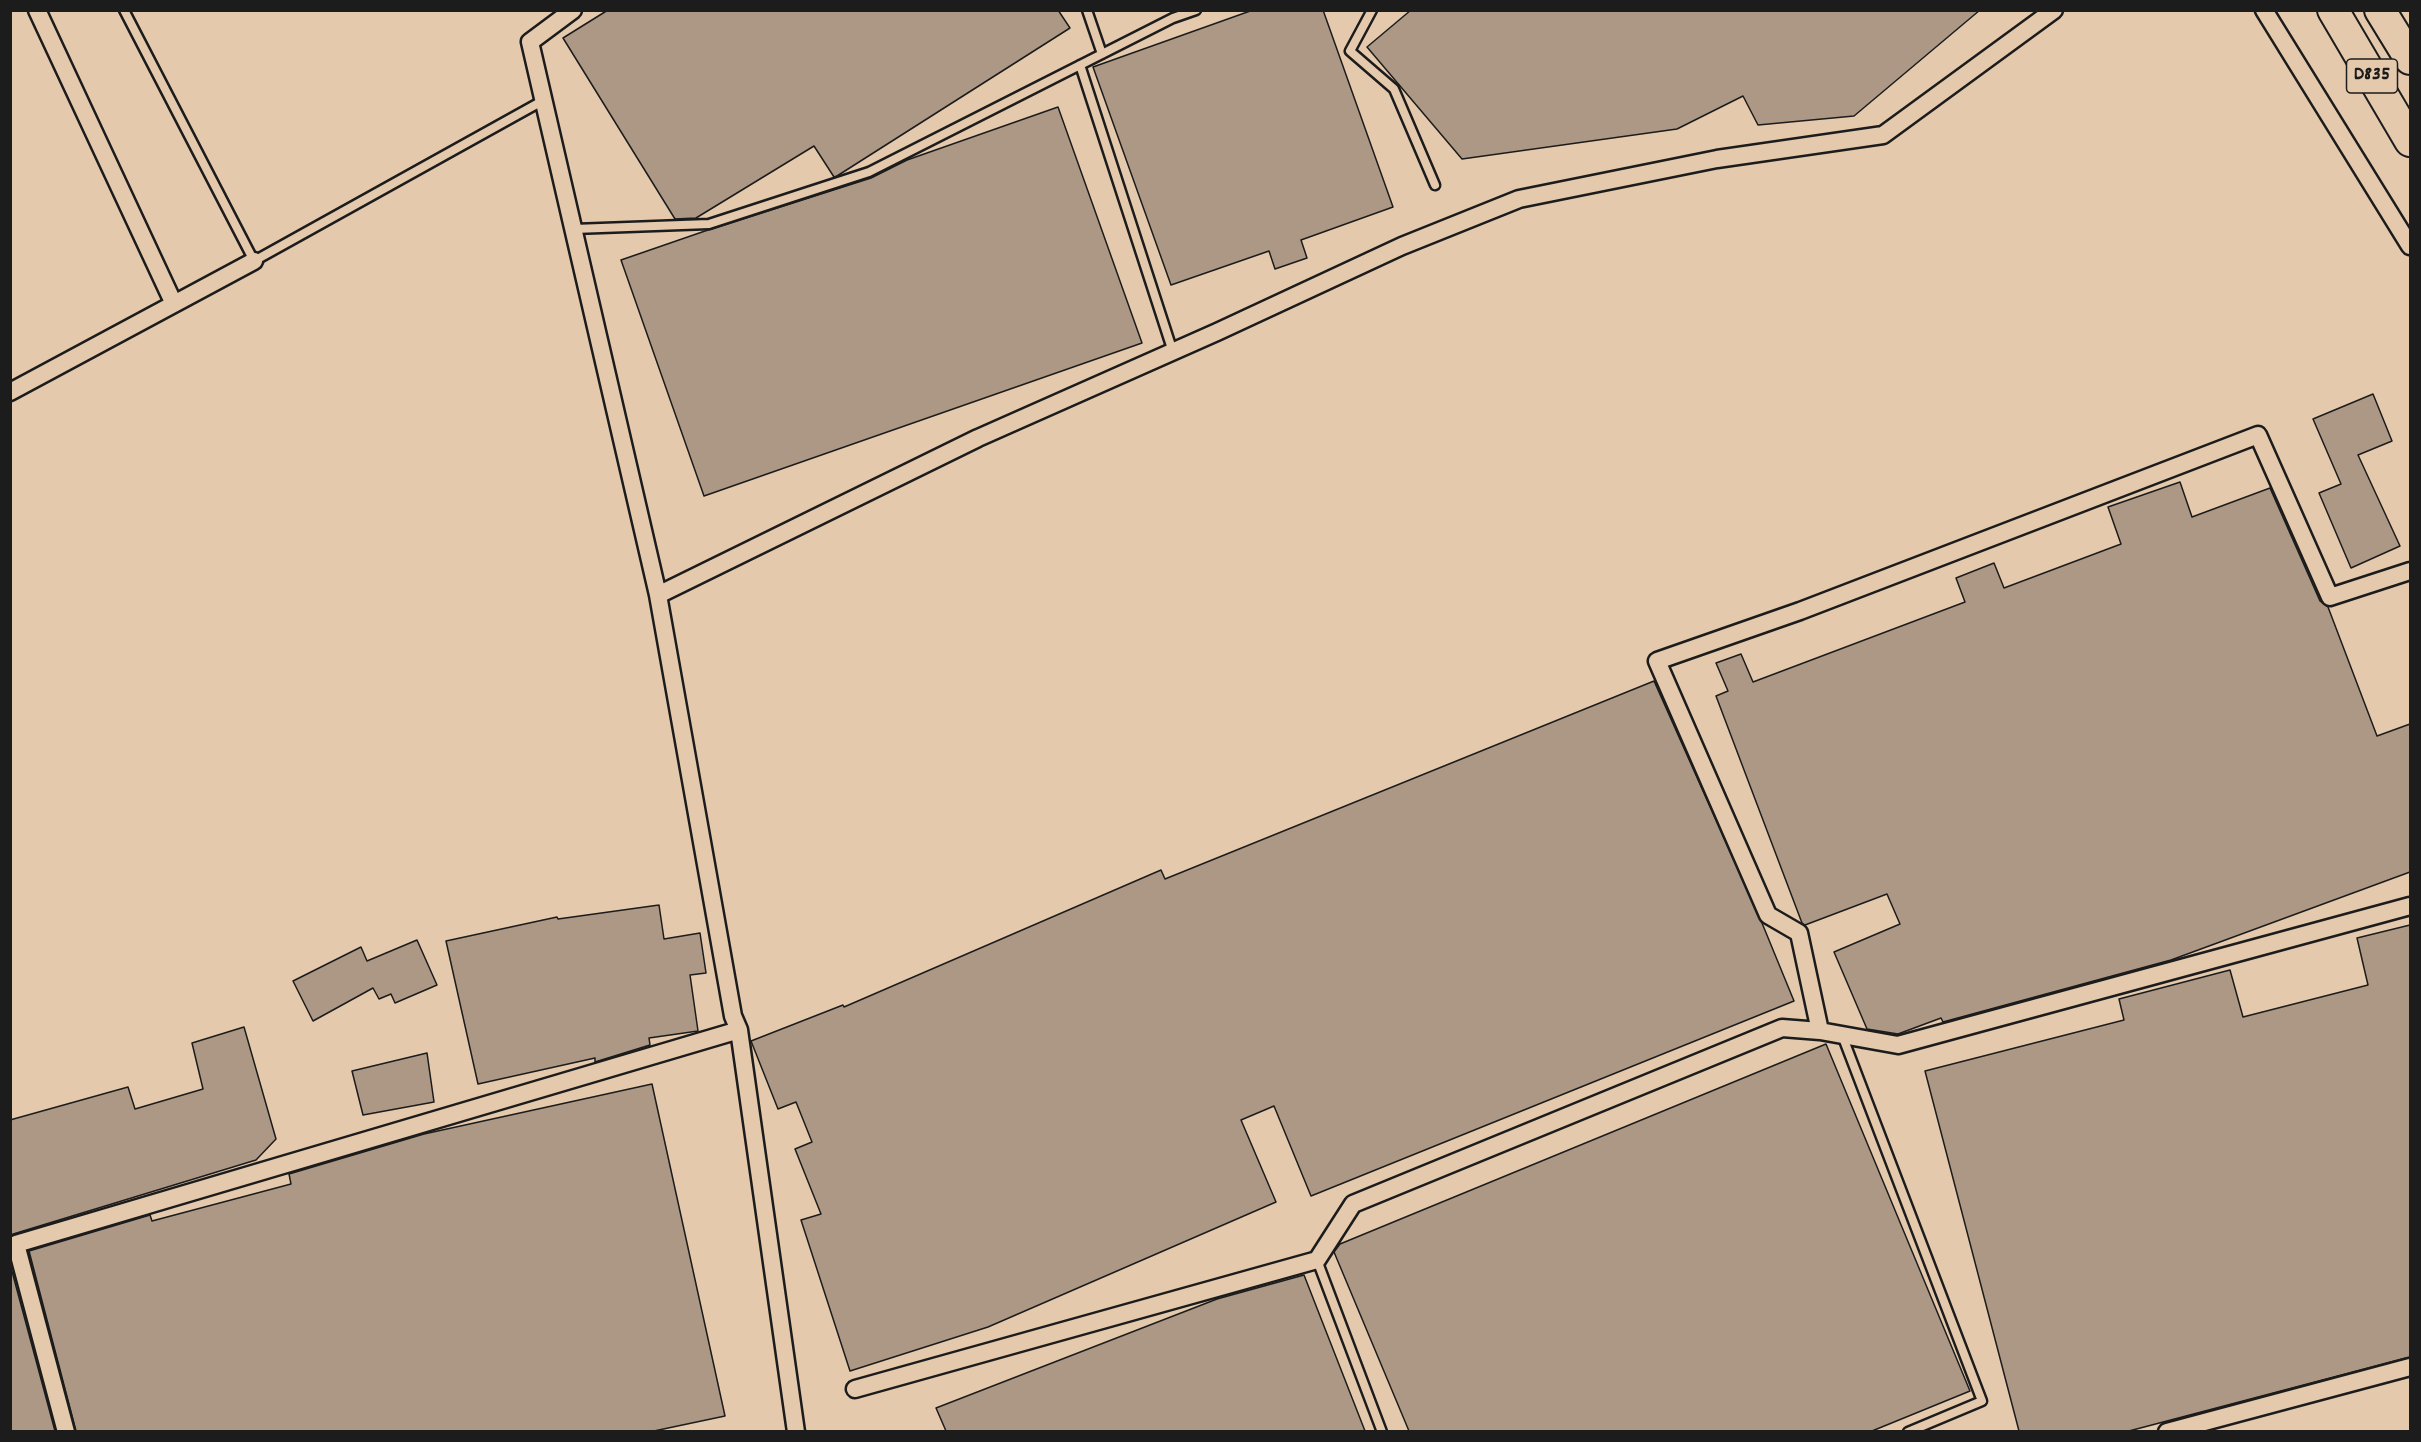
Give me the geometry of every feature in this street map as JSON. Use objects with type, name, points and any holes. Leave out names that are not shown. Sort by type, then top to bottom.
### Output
[{"type":"highway","name":"D835","points":[[2333,10],[2410,141]]},
{"type":"highway","name":"D835","points":[[2380,10],[2410,59]]},
{"type":"street","points":[[37,10],[174,304]]},
{"type":"street","points":[[573,10],[530,42],[658,595],[733,1016],[739,1030],[796,1431]]},
{"type":"street","points":[[658,595],[978,438],[1173,352],[1402,246],[1519,199],[1718,159],[1883,135],[2054,10]]},
{"type":"street","points":[[2264,10],[2410,246]]},
{"type":"street","points":[[12,387],[254,261]]},
{"type":"street","points":[[1820,1031],[1799,933],[1768,915],[1658,661],[1800,611],[2258,435],[2330,597],[2410,571]]},
{"type":"street","points":[[855,1389],[1317,1260],[1353,1204],[1782,1028],[1820,1031],[1898,1045],[2410,906]]},
{"type":"street","points":[[66,1431],[13,1245],[739,1030]]},
{"type":"street","points":[[2167,1431],[2410,1366]]},
{"type":"lane","points":[[124,10],[254,261],[544,100]]},
{"type":"lane","points":[[1087,10],[1102,54]]},
{"type":"lane","points":[[574,229],[709,224],[869,172],[1080,64],[1173,18],[1196,10]]},
{"type":"lane","points":[[1372,10],[1350,51],[1394,89],[1435,185]]},
{"type":"lane","points":[[1080,64],[1173,352]]},
{"type":"lane","points":[[1842,1035],[1982,1401],[1908,1431]]},
{"type":"lane","points":[[1317,1260],[1382,1431]]},
{"type":"building","points":[[608,10],[1058,10],[1070,28],[837,176],[834,177],[814,146],[696,218],[675,219],[563,38]]},
{"type":"building","points":[[1253,10],[1323,10],[1393,207],[1301,240],[1307,258],[1275,269],[1269,251],[1171,285],[1093,67]]},
{"type":"building","points":[[1411,10],[1980,10],[1854,116],[1758,125],[1743,96],[1677,129],[1462,159],[1367,47]]},
{"type":"building","points":[[1058,107],[1142,343],[704,496],[621,260],[871,178],[907,160]]},
{"type":"building","points":[[2373,394],[2392,441],[2358,455],[2400,546],[2351,568],[2319,493],[2341,484],[2313,419]]},
{"type":"building","points":[[2180,482],[2192,517],[2270,488],[2320,601],[2328,607],[2377,736],[2410,724],[2410,872],[2171,960],[1943,1022],[1941,1018],[1898,1034],[1867,1029],[1834,952],[1900,924],[1887,894],[1805,925],[1802,923],[1716,696],[1728,691],[1716,663],[1741,654],[1753,682],[1965,602],[1956,578],[1994,563],[2004,588],[2121,544],[2108,507]]},
{"type":"building","points":[[1654,681],[1762,923],[1794,1001],[1311,1196],[1274,1106],[1241,1120],[1276,1202],[988,1327],[850,1371],[801,1220],[821,1214],[795,1149],[812,1142],[796,1102],[778,1109],[751,1041],[843,1005],[844,1007],[1161,870],[1165,879]]},
{"type":"building","points":[[659,905],[664,939],[700,933],[706,973],[690,975],[698,1031],[649,1038],[650,1045],[595,1062],[595,1058],[478,1084],[446,941],[557,917],[558,919]]},
{"type":"building","points":[[2410,925],[2410,1357],[2129,1431],[2019,1431],[1925,1071],[2124,1020],[2119,999],[2230,970],[2243,1017],[2368,985],[2357,938]]},
{"type":"building","points":[[417,940],[437,985],[395,1003],[391,994],[379,999],[373,988],[313,1021],[293,981],[361,947],[367,961]]},
{"type":"building","points":[[244,1027],[276,1139],[256,1160],[10,1235],[10,1120],[128,1087],[135,1109],[203,1089],[192,1043]]},
{"type":"building","points":[[1826,1044],[1970,1391],[1872,1431],[1409,1431],[1334,1252],[1340,1244]]},
{"type":"building","points":[[427,1053],[434,1102],[363,1115],[352,1071]]},
{"type":"building","points":[[652,1084],[725,1416],[654,1431],[76,1431],[29,1251],[150,1215],[152,1221],[291,1184],[289,1174],[424,1134]]},
{"type":"building","points":[[10,1264],[55,1431],[10,1431]]},
{"type":"building","points":[[1304,1275],[1365,1431],[946,1431],[936,1408],[1217,1299]]}]
